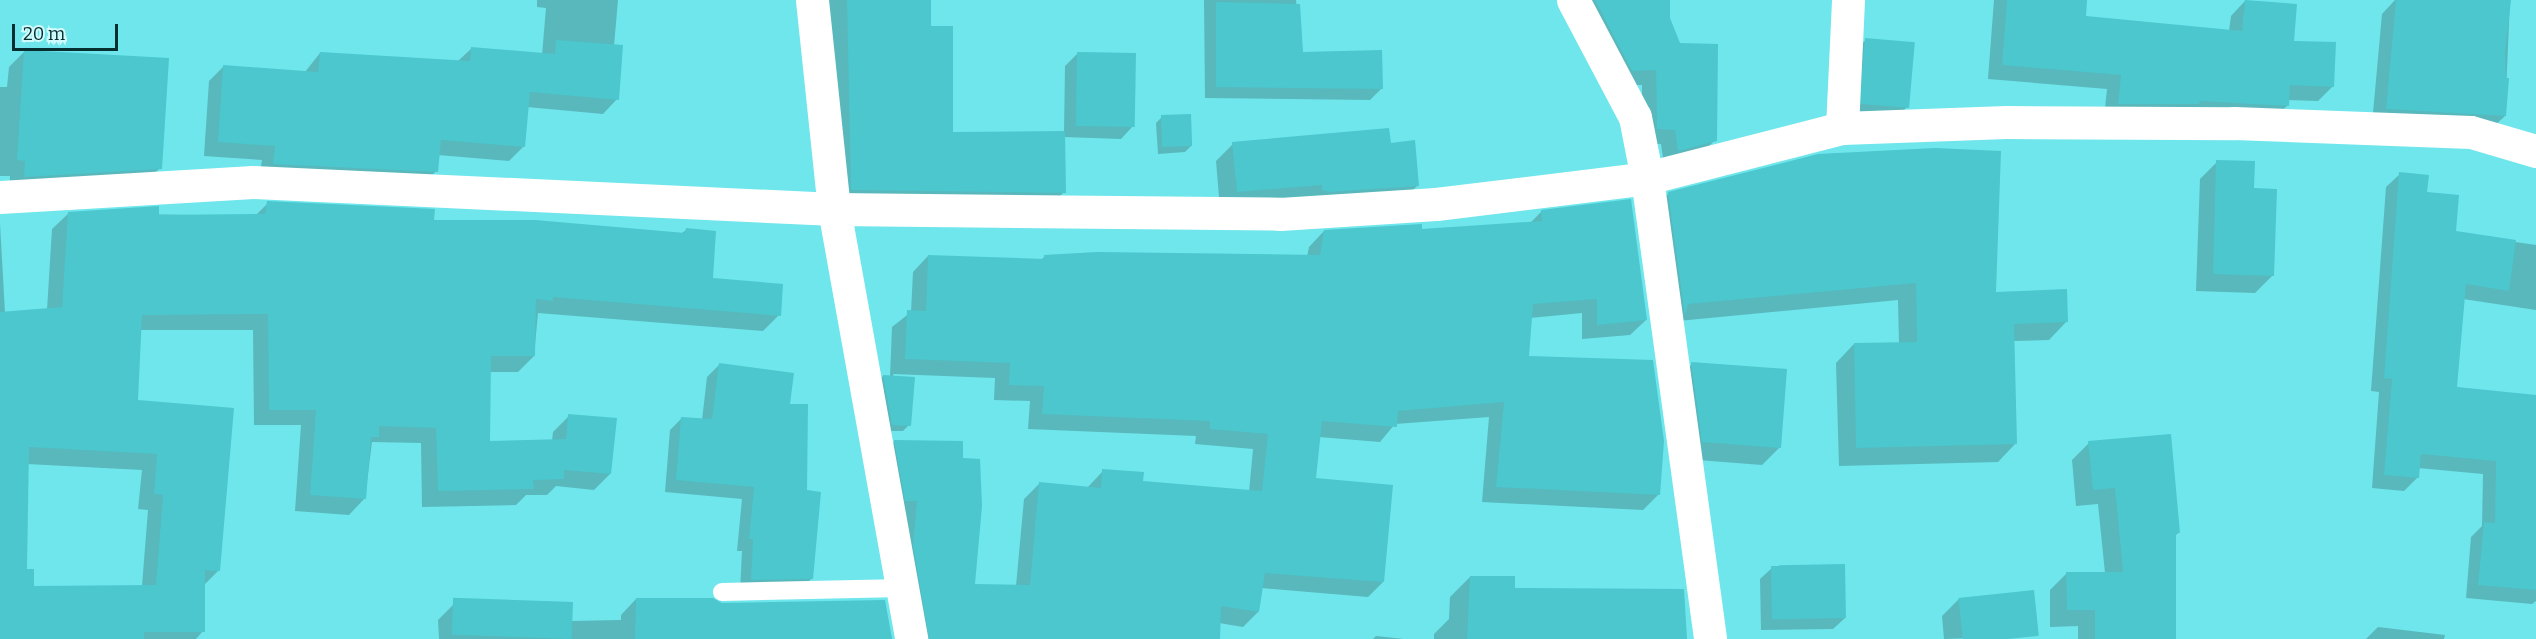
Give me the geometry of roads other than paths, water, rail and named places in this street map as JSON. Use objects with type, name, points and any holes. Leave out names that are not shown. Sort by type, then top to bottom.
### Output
[{"type":"street","points":[[812,0],[834,209],[911,639]]},
{"type":"street","points":[[1573,0],[1635,117],[1647,178],[1710,639]]},
{"type":"street","points":[[1842,128],[1848,0]]},
{"type":"street","points":[[0,197],[253,182],[834,209],[1280,214],[1436,204],[1647,178],[1842,128],[2006,122],[2258,124],[2471,132],[2536,151]]},
{"type":"lane","points":[[722,592],[903,588]]}]
